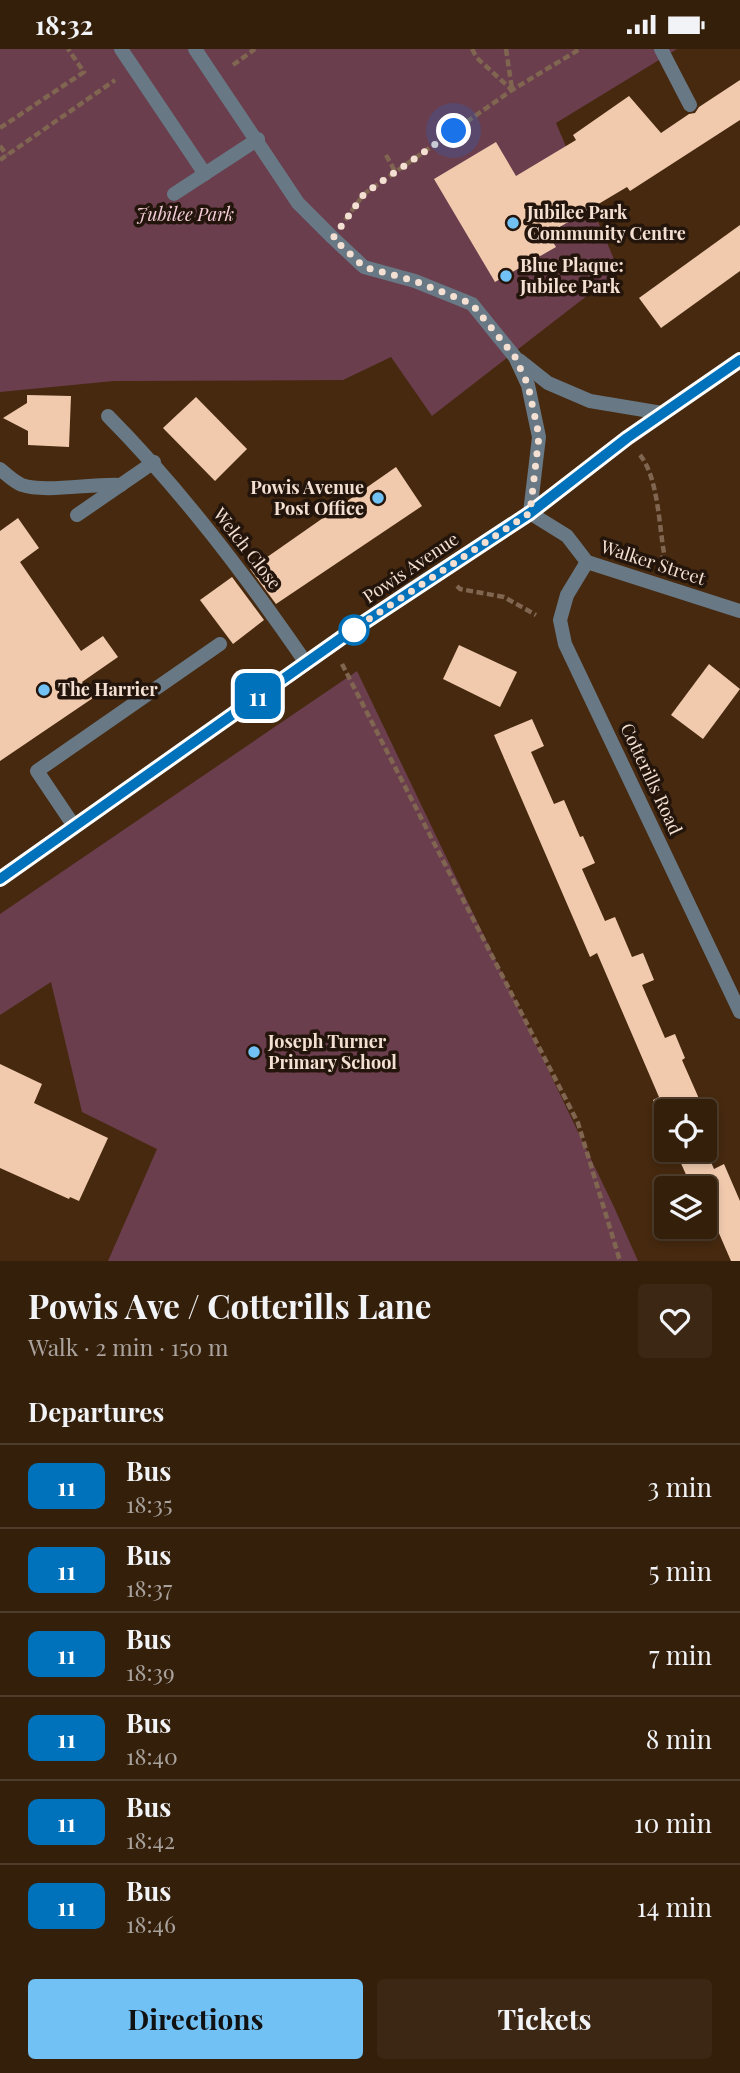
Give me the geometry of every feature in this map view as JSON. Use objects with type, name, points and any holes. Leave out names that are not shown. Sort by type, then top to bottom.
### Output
[{"type":"street","points":[[121,49],[205,174]]},
{"type":"street","points":[[195,49],[258,139],[298,203],[364,267],[415,281],[472,304],[515,357],[548,383],[590,401],[662,413]]},
{"type":"street","points":[[661,49],[690,105]]},
{"type":"street","points":[[174,194],[258,139]]},
{"type":"street","points":[[515,357],[528,385],[539,436],[530,513]]},
{"type":"street","name":"Powis Avenue","points":[[0,879],[332,645],[530,513],[627,438],[740,360]]},
{"type":"street","name":"Welch Close","points":[[108,416],[154,463],[255,589],[306,663]]},
{"type":"street","points":[[77,515],[154,463]]},
{"type":"street","points":[[0,469],[23,485],[43,488],[121,485]]},
{"type":"street","name":"Walker Street","points":[[530,513],[567,536],[587,562],[740,611]]},
{"type":"street","name":"Cotterills Road","points":[[587,562],[567,595],[559,620],[564,639],[740,1012]]},
{"type":"street","points":[[74,826],[37,771],[220,644]]},
{"type":"path","points":[[0,128],[84,72],[68,49]]},
{"type":"path","points":[[472,49],[477,58],[512,90]]},
{"type":"path","points":[[506,49],[512,90]]},
{"type":"path","points":[[333,238],[364,194],[512,90],[580,49]]},
{"type":"path","points":[[0,160],[133,67]]},
{"type":"path","points":[[0,146],[7,155]]},
{"type":"path","points":[[386,155],[396,173]]},
{"type":"path","points":[[627,438],[647,464],[664,553],[660,565]]},
{"type":"path","points":[[443,569],[460,589],[504,597],[538,616],[564,639]]},
{"type":"path","points":[[332,645],[578,1123],[620,1261]]},
{"type":"green space","name":"Jubilee Park","points":[[0,49],[677,49],[556,123],[619,271],[432,416],[391,357],[343,380],[114,381],[0,392]]},
{"type":"green space","name":"Joseph Turner Primary School","points":[[357,671],[638,1261],[108,1261],[157,1149],[82,1112],[51,982],[0,1015],[0,914]]},
{"type":"building","points":[[740,80],[740,120],[630,191],[627,187],[548,234],[556,247],[495,282],[434,179],[496,142],[516,176],[576,140],[573,135],[629,96],[661,133],[689,114],[695,113],[699,107]]},
{"type":"building","points":[[740,225],[740,271],[661,328],[639,298]]},
{"type":"building","points":[[27,395],[71,396],[69,447],[28,445],[28,431],[3,418],[27,403]]},
{"type":"building","points":[[196,397],[247,449],[215,481],[163,428]]},
{"type":"building","points":[[396,467],[422,506],[276,604],[250,569]]},
{"type":"building","name":"The Harrier","points":[[18,518],[39,548],[20,562],[81,651],[103,636],[118,657],[82,682],[93,698],[0,761],[0,531]]},
{"type":"building","points":[[232,577],[264,620],[233,644],[200,600]]},
{"type":"building","points":[[459,645],[517,672],[500,707],[443,679]]},
{"type":"building","points":[[709,664],[740,689],[703,739],[671,715]]},
{"type":"building","points":[[532,719],[544,746],[531,752],[554,804],[564,800],[595,863],[582,869],[605,921],[615,917],[632,957],[643,953],[654,980],[642,985],[665,1038],[675,1034],[685,1058],[682,1060],[699,1099],[655,1099],[659,1097],[597,953],[590,957],[494,735]]},
{"type":"building","points":[[0,1064],[42,1084],[34,1103],[108,1138],[79,1201],[0,1168]]},
{"type":"building","points":[[680,1162],[711,1162],[714,1169],[724,1164],[740,1201],[740,1261],[731,1261],[717,1229],[717,1176],[687,1176]]},
{"type":"bus line","name":"11","points":[[0,879],[351,631],[530,513],[627,438],[740,360]]},
{"type":"place","name":"Jubilee Park Community Centre","points":[[513,223]]},
{"type":"place","name":"Blue Plaque: Jubilee Park","points":[[506,276]]},
{"type":"place","name":"Powis Avenue Post Office","points":[[378,498]]},
{"type":"place","name":"The Harrier","points":[[44,690]]},
{"type":"place","name":"Joseph Turner Primary School","points":[[254,1052]]},
{"type":"route","points":[[354,630],[351,631],[530,513],[539,436],[528,385],[515,357],[472,304],[415,281],[364,267],[333,238],[364,194],[454,131]]}]
